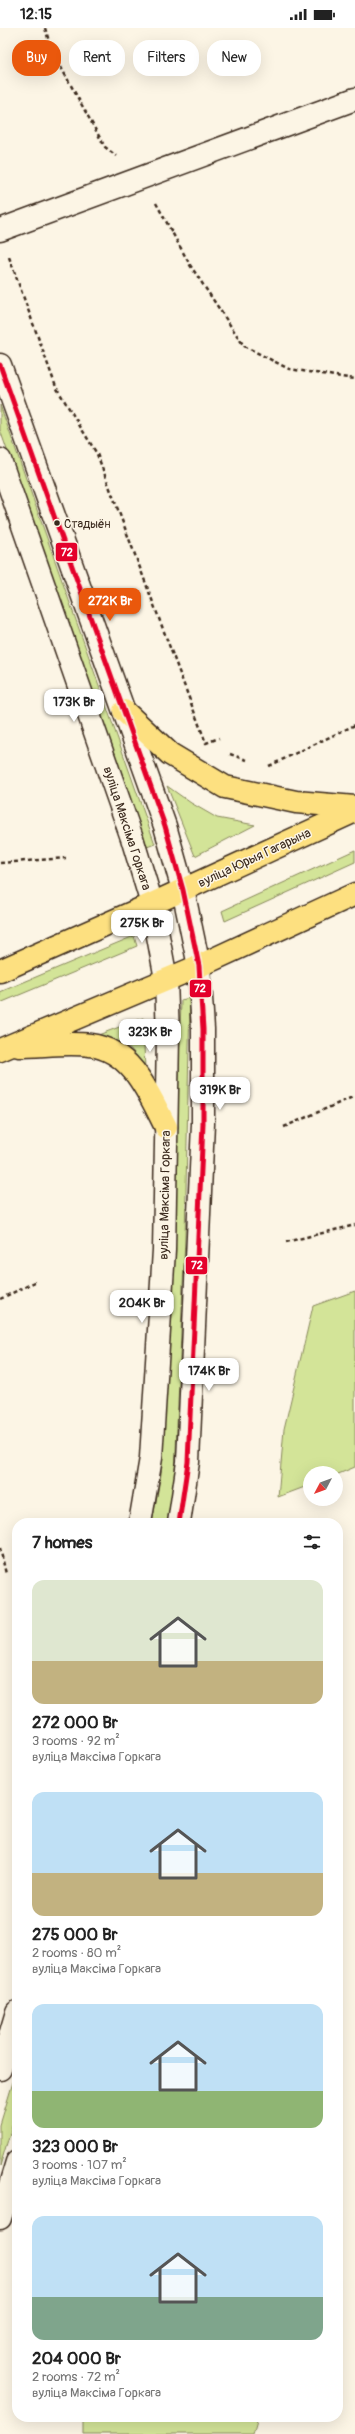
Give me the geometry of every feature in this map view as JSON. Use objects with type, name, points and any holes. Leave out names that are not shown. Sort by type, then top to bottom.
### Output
[{"type":"main road","points":[[124,711],[170,754],[225,787],[296,802],[355,807]]},
{"type":"main road","name":"вуліца Юрыя Гагарына","points":[[0,971],[152,904],[355,811]]},
{"type":"main road","points":[[5,1048],[166,978],[199,966],[355,894]]},
{"type":"main road","points":[[5,1048],[91,1045],[120,1057],[141,1079],[166,1127]]},
{"type":"street","points":[[0,230],[355,98]]},
{"type":"street","points":[[0,365],[165,826],[183,890],[199,966],[203,1029],[203,1124],[188,1462],[180,1518]]},
{"type":"street","name":"вуліца Максіма Горкага","points":[[0,460],[132,838],[152,904],[166,978],[168,1037],[164,1250],[151,1458],[141,1518]]},
{"type":"street","points":[[0,2069],[12,2029]]},
{"type":"street","points":[[0,2218],[12,2178]]},
{"type":"path","points":[[45,28],[52,51],[105,147],[142,177],[190,265],[244,346],[289,369],[355,379]]},
{"type":"path","points":[[8,254],[56,387],[97,454],[206,743],[219,738]]},
{"type":"path","points":[[267,767],[355,725]]},
{"type":"path","points":[[224,752],[252,762]]},
{"type":"path","points":[[0,863],[66,858]]},
{"type":"path","points":[[284,1127],[355,1096]]},
{"type":"path","points":[[286,1242],[355,1225]]},
{"type":"path","points":[[0,1299],[35,1282]]},
{"type":"path","points":[[0,1548],[6,1574]]},
{"type":"green space","points":[[0,405],[155,844],[147,847],[0,430]]},
{"type":"green space","points":[[167,786],[191,803],[217,818],[255,825],[195,856]]},
{"type":"green space","points":[[355,850],[355,862],[225,921],[222,911]]},
{"type":"green space","points":[[134,936],[137,946],[0,1003],[0,992]]},
{"type":"green space","points":[[190,998],[185,1237],[175,1474],[168,1518],[153,1518],[161,1474],[174,1235],[181,1000]]},
{"type":"green space","points":[[143,1018],[145,1070],[134,1053],[125,1044],[113,1040],[93,1037]]},
{"type":"green space","points":[[355,1291],[355,1467],[343,1472],[343,1466],[303,1466],[303,1488],[278,1497],[284,1429],[313,1306]]},
{"type":"green space","points":[[12,2085],[12,2126],[0,2166],[0,2125]]},
{"type":"green space","points":[[83,2422],[257,2422],[253,2434],[83,2434]]},
{"type":"transit line","name":"72","points":[[0,365],[165,826],[183,890],[199,966],[203,1029],[203,1124],[188,1462],[180,1518]]},
{"type":"place","name":"Стадыён","points":[[57,523]]}]
